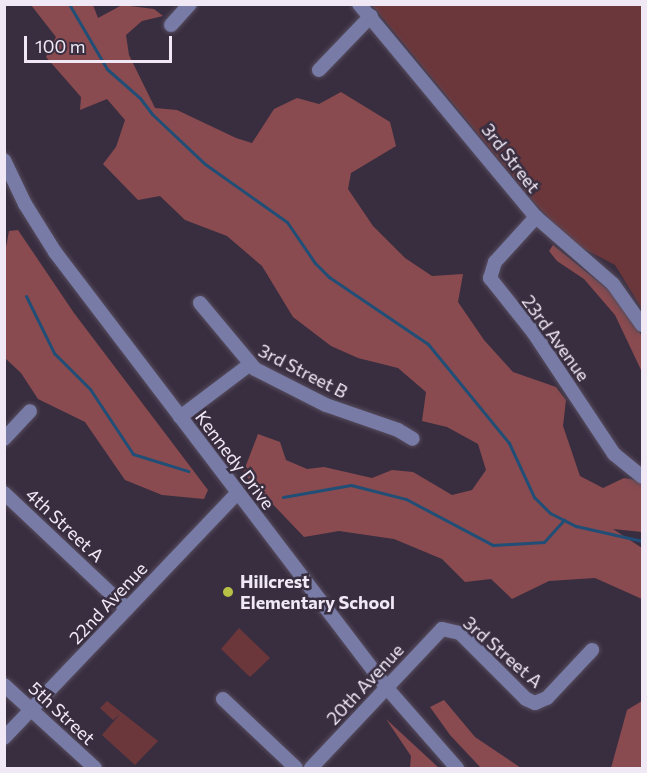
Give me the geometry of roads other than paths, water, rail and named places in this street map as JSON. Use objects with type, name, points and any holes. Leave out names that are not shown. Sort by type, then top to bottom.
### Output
[{"type":"street","points":[[171,25],[190,4]]},
{"type":"street","name":"3rd Street","points":[[359,4],[536,217],[613,284],[642,325]]},
{"type":"street","points":[[319,70],[371,16]]},
{"type":"street","name":"Kennedy Drive","points":[[4,160],[49,244],[386,687],[457,768]]},
{"type":"street","name":"23rd Avenue","points":[[536,217],[495,262],[490,278],[533,332],[614,454],[642,477]]},
{"type":"street","name":"3rd Street B","points":[[200,303],[249,365],[311,398],[398,430],[413,439]]},
{"type":"street","points":[[180,417],[249,365]]},
{"type":"street","points":[[4,439],[30,411]]},
{"type":"street","name":"4th Street A","points":[[4,493],[127,609]]},
{"type":"street","name":"22nd Avenue","points":[[4,738],[237,493]]},
{"type":"street","name":"20th Avenue","points":[[311,768],[437,633],[447,628]]},
{"type":"street","name":"3rd Street A","points":[[447,628],[460,633],[525,699],[535,703],[547,698],[592,650]]},
{"type":"street","name":"5th Street","points":[[4,685],[95,768]]},
{"type":"street","points":[[223,699],[296,768]]},
{"type":"waterway","points":[[69,4],[107,69],[140,98],[152,114],[205,164],[287,222],[315,263],[329,277],[428,344],[509,443],[534,497],[550,513],[576,526],[642,541]]},
{"type":"waterway","points":[[26,296],[54,353],[90,389],[133,454],[188,471]]},
{"type":"waterway","points":[[283,497],[351,485],[406,499],[493,545],[544,542],[564,520]]},
{"type":"place","name":"Hillcrest Elementary School","points":[[228,592]]}]
